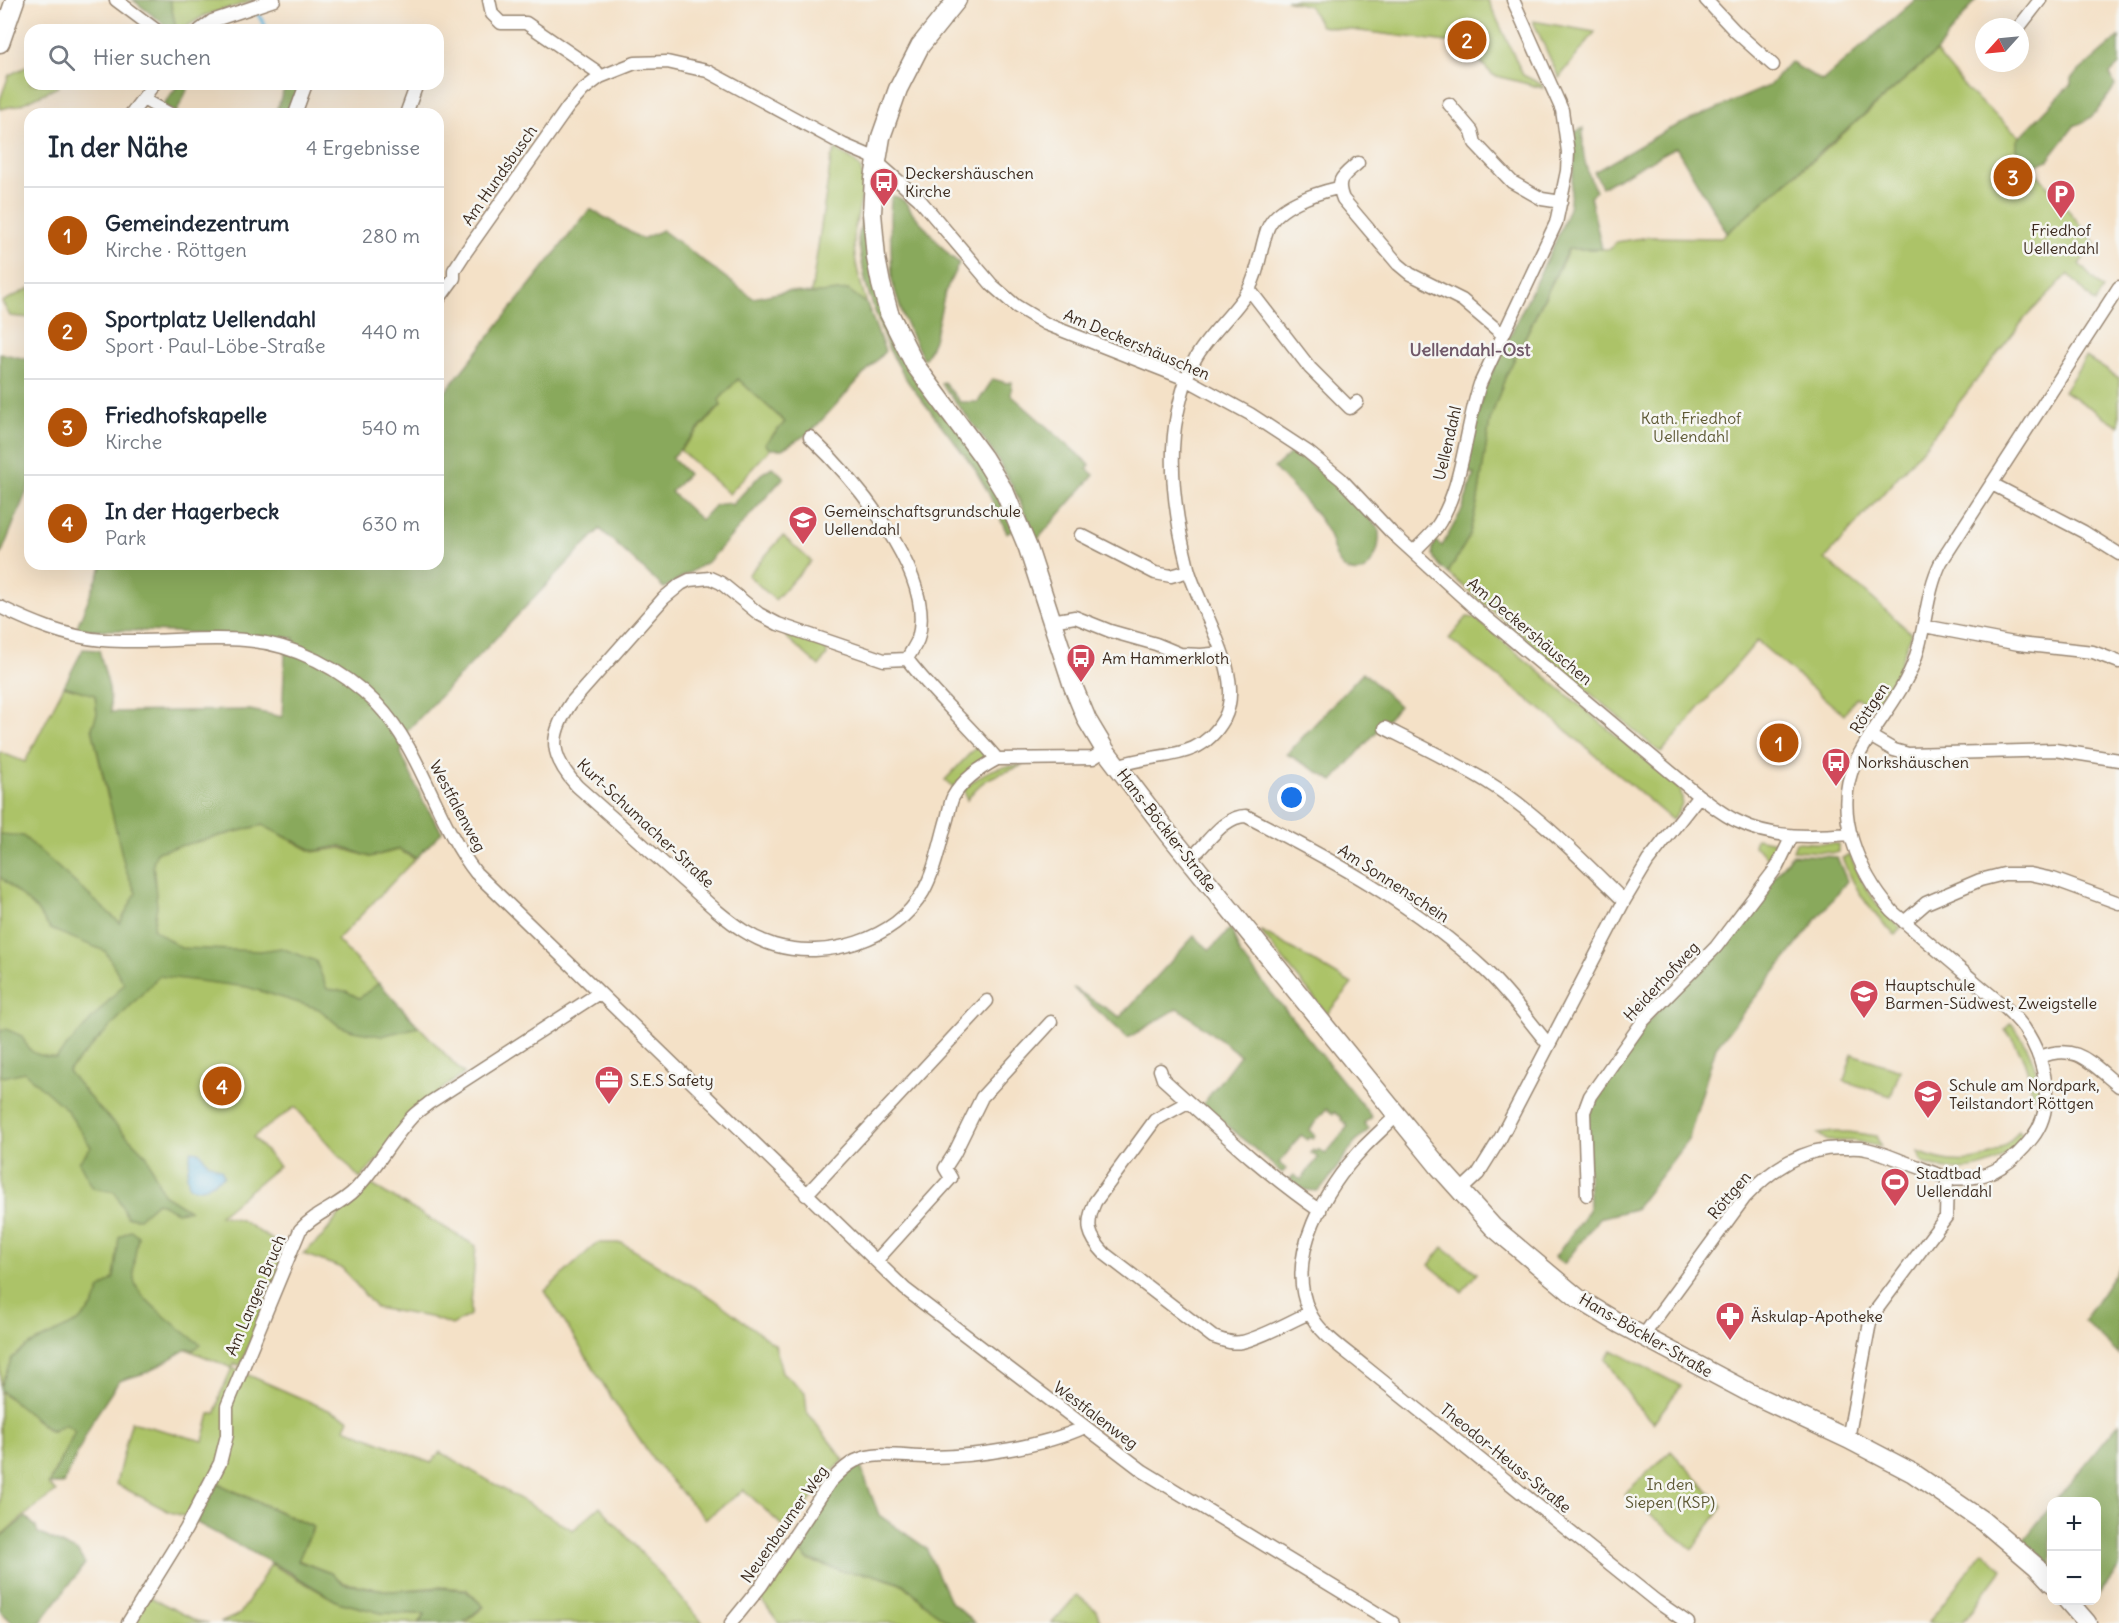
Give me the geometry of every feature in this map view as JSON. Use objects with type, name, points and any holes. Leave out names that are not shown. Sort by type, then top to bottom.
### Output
[{"type":"street","points":[[0,43],[15,0]]},
{"type":"street","points":[[116,0],[148,24]]},
{"type":"street","points":[[208,24],[274,0]]},
{"type":"street","points":[[489,0],[492,14],[501,23],[526,23],[596,71],[600,77]]},
{"type":"street","name":"Hans-Böckler-Straße","points":[[957,0],[920,46],[886,119],[876,162],[872,197],[873,230],[881,284],[889,313],[915,365],[983,457],[1005,493],[1017,518],[1076,694],[1087,720],[1116,766],[1397,1115],[1493,1227],[1579,1299],[1752,1394],[1848,1439],[1913,1473],[1975,1515],[2047,1578]]},
{"type":"street","name":"Uellendahl","points":[[1413,552],[1436,527],[1446,509],[1484,372],[1556,223],[1567,171],[1566,128],[1556,95],[1513,0]]},
{"type":"street","points":[[1706,0],[1735,31],[1773,65]]},
{"type":"street","points":[[2026,18],[2040,0]]},
{"type":"street","name":"Am Deckershäuschen","points":[[600,77],[635,63],[667,62],[699,69],[844,145],[870,156],[919,199],[992,285],[1016,306],[1046,324],[1186,379],[1250,414],[1308,452],[1341,479],[1413,552],[1477,610],[1699,796],[1738,822],[1756,829],[1792,836],[1851,834]]},
{"type":"street","name":"Am Hundsbusch","points":[[444,292],[454,279],[454,270],[568,107],[583,90],[600,77]]},
{"type":"street","points":[[136,108],[150,90]]},
{"type":"street","points":[[297,108],[304,90]]},
{"type":"street","points":[[408,108],[415,90]]},
{"type":"street","points":[[143,99],[159,108]]},
{"type":"street","points":[[1449,104],[1472,131],[1475,143],[1512,182],[1542,199],[1561,202]]},
{"type":"street","points":[[1358,163],[1341,177],[1338,188],[1343,199],[1398,264],[1410,274],[1462,300],[1502,334]]},
{"type":"street","points":[[1116,766],[1134,760],[1167,757],[1191,751],[1211,737],[1225,717],[1230,697],[1228,673],[1189,571],[1179,525],[1172,454],[1177,416],[1186,379],[1196,357],[1249,289],[1256,273],[1267,228],[1272,219],[1315,193],[1338,188]]},
{"type":"street","name":"Röttgen","points":[[1643,1336],[1746,1197],[1781,1165],[1805,1153],[1828,1148],[1864,1148],[1947,1178],[1970,1178],[1998,1170],[2010,1162],[2036,1133],[2046,1101],[2046,1080],[2040,1057],[2023,1027],[2014,1017],[1904,922],[1870,883],[1855,852],[1851,834],[1848,812],[1850,780],[1855,764],[1870,736],[1902,688],[1915,660],[1934,576],[2119,287]]},
{"type":"street","points":[[1249,289],[1310,368],[1350,408],[1357,402]]},
{"type":"street","points":[[810,437],[847,474],[866,499],[895,541],[908,567],[915,587],[920,620],[918,639],[907,659],[922,679],[952,708],[997,759],[1093,758],[1105,750]]},
{"type":"street","points":[[1992,484],[2084,532],[2119,554]]},
{"type":"street","points":[[1081,535],[1155,573],[1171,576],[1189,571]]},
{"type":"street","name":"Kurt-Schumacher-Straße","points":[[907,659],[884,660],[778,624],[759,614],[721,583],[710,578],[689,580],[664,598],[571,703],[561,717],[556,731],[554,744],[556,752],[560,763],[577,786],[731,923],[753,937],[793,950],[846,946],[884,930],[905,915],[921,895],[929,880],[952,798],[963,783],[997,759]]},
{"type":"street","name":"Westfalenweg","points":[[0,607],[33,623],[70,635],[102,640],[244,640],[278,645],[337,672],[359,687],[379,706],[408,746],[450,832],[470,865],[905,1289],[953,1328],[1143,1471],[1393,1623]]},
{"type":"street","points":[[1052,621],[1075,617],[1180,654],[1222,653]]},
{"type":"street","points":[[1924,626],[2019,644],[2093,652],[2119,662]]},
{"type":"street","points":[[1385,728],[1487,782],[1537,821],[1624,901]]},
{"type":"street","points":[[1870,736],[1894,750],[1908,754],[2055,750],[2119,760]]},
{"type":"street","points":[[1460,1191],[1478,1174],[1501,1137],[1624,901],[1648,861],[1699,796]]},
{"type":"street","name":"Am Sonnenschein","points":[[1198,851],[1229,820],[1238,816],[1246,816],[1306,847],[1366,881],[1439,930],[1489,974],[1549,1045]]},
{"type":"street","name":"Heiderhofweg","points":[[1587,1195],[1584,1112],[1590,1096],[1643,1021],[1716,947],[1778,867],[1792,836]]},
{"type":"street","points":[[1904,922],[1926,903],[1980,880],[2004,874],[2030,874],[2054,879],[2119,903]]},
{"type":"street","name":"Am Langen Bruch","points":[[128,1623],[186,1529],[220,1463],[227,1435],[227,1406],[300,1230],[310,1218],[342,1201],[354,1191],[376,1167],[412,1117],[429,1103],[599,993]]},
{"type":"street","points":[[806,1195],[987,1001]]},
{"type":"street","points":[[876,1262],[951,1178],[945,1168],[982,1097],[1051,1022]]},
{"type":"street","points":[[2040,1057],[2055,1052],[2074,1052],[2119,1086]]},
{"type":"street","points":[[1160,1070],[1163,1079],[1281,1184],[1320,1211]]},
{"type":"street","points":[[1188,1102],[1155,1120],[1095,1202],[1089,1215],[1089,1230],[1093,1242],[1150,1289],[1220,1340],[1240,1342],[1309,1313]]},
{"type":"street","name":"Theodor-Heuss-Straße","points":[[1397,1115],[1350,1163],[1328,1195],[1307,1238],[1302,1255],[1302,1283],[1309,1313],[1327,1336],[1355,1359],[1656,1601],[1688,1623]]},
{"type":"street","points":[[1848,1439],[1871,1317],[1946,1217],[1947,1178]]},
{"type":"street","name":"Neuenbaumer Weg","points":[[731,1623],[761,1586],[830,1482],[843,1469],[856,1461],[877,1456],[932,1457],[971,1454],[1055,1438],[1085,1427]]},
{"type":"street","points":[[2071,1605],[2087,1623]]},
{"type":"green space","points":[[133,0],[170,0],[175,24],[164,24]]},
{"type":"green space","points":[[170,0],[256,0],[205,15],[191,24],[175,24]]},
{"type":"green space","points":[[1286,0],[1488,0],[1523,75],[1541,84],[1543,88],[1493,75],[1463,44],[1321,26],[1309,6]]},
{"type":"green space","points":[[1915,0],[1976,0],[1936,52],[1727,233],[1676,147],[1602,187],[1594,172],[1667,130],[1769,86],[1790,62],[1822,81]]},
{"type":"green space","points":[[1533,21],[1595,32],[1559,78]]},
{"type":"green space","points":[[2119,37],[2119,65],[2110,74],[2115,86],[2103,103],[2088,119],[2075,125],[2048,160],[2035,166],[2024,159],[2017,151],[2017,140],[2071,84],[2071,78]]},
{"type":"green space","name":"Kath. Friedhof Uellendahl","points":[[1936,52],[1969,92],[2032,147],[2023,157],[2096,243],[2079,264],[2103,289],[2095,303],[2068,274],[2026,317],[1924,447],[1825,559],[1911,633],[1899,668],[1875,710],[1856,697],[1844,715],[1757,641],[1661,753],[1448,573],[1469,537],[1478,499],[1490,420],[1505,378],[1569,249],[1610,249],[1616,242],[1649,237],[1721,238]]},
{"type":"green space","points":[[24,68],[24,90],[52,90],[19,105],[0,109],[0,100],[9,75]]},
{"type":"green space","points":[[174,90],[187,90],[178,108],[168,108],[163,105]]},
{"type":"green space","points":[[284,90],[300,90],[293,108],[277,108]]},
{"type":"green space","points":[[1583,128],[1585,160],[1596,191],[1590,196],[1602,249],[1568,249],[1505,378],[1490,420],[1478,499],[1469,537],[1448,573],[1435,559],[1433,546],[1435,541],[1442,546],[1462,510],[1474,474],[1464,471],[1485,387],[1558,236],[1569,208],[1574,163],[1572,134]]},
{"type":"green space","points":[[837,147],[840,149],[838,152],[855,162],[863,177],[854,244],[867,304],[848,290],[811,294],[831,159]]},
{"type":"green space","points":[[893,196],[906,203],[950,256],[959,263],[945,292],[934,340],[923,359],[904,319],[892,281],[890,216]]},
{"type":"green space","points":[[590,209],[642,239],[662,230],[753,298],[788,291],[811,294],[848,290],[867,304],[885,351],[811,432],[782,449],[770,449],[765,444],[785,422],[738,379],[719,400],[721,405],[672,458],[688,474],[671,492],[701,520],[715,505],[729,503],[732,505],[761,474],[772,467],[784,477],[709,561],[664,588],[600,529],[406,732],[401,753],[424,803],[442,832],[416,858],[399,849],[370,857],[341,846],[314,851],[262,825],[157,852],[153,863],[157,906],[153,929],[181,948],[261,951],[281,948],[316,961],[327,989],[346,991],[359,998],[379,983],[419,1027],[381,1036],[353,1031],[339,1026],[319,1009],[247,987],[159,976],[68,1071],[95,1104],[147,1156],[163,1194],[189,1210],[177,1212],[157,1202],[139,1218],[127,1217],[115,1192],[93,1188],[79,1162],[91,1147],[66,1109],[24,1072],[4,1077],[0,1075],[0,1031],[6,1029],[22,1036],[31,1051],[56,1058],[124,984],[105,951],[50,929],[37,910],[0,877],[0,834],[23,836],[120,923],[136,893],[125,868],[92,728],[97,714],[95,695],[64,686],[83,649],[99,650],[109,688],[111,712],[250,710],[282,717],[285,655],[294,638],[76,629],[101,570],[444,570],[444,393]]},
{"type":"green space","points":[[863,213],[865,213],[874,282],[983,466],[1015,530],[1007,533],[973,466],[908,382],[887,346],[866,285],[858,240]]},
{"type":"green space","points":[[24,291],[24,317],[10,316],[2,302]]},
{"type":"green space","points":[[0,353],[24,359],[24,498],[0,557]]},
{"type":"green space","points":[[2086,357],[2119,378],[2119,426],[2064,391]]},
{"type":"green space","points":[[738,379],[785,422],[765,444],[770,449],[729,494],[680,450],[721,406],[718,400]]},
{"type":"green space","points":[[993,379],[1012,382],[1011,395],[1090,465],[1087,469],[1094,475],[1036,541],[1018,496],[996,458],[941,384],[944,382],[960,402],[978,402]]},
{"type":"green space","points":[[1293,451],[1334,483],[1378,527],[1377,550],[1371,563],[1364,570],[1354,572],[1347,570],[1339,563],[1323,524],[1274,468]]},
{"type":"green space","points":[[783,536],[811,561],[775,600],[748,575]]},
{"type":"green space","points":[[1467,617],[1475,618],[1679,788],[1682,805],[1672,820],[1547,714],[1449,639]]},
{"type":"green space","points":[[786,634],[826,647],[827,655],[819,666],[786,637]]},
{"type":"green space","points":[[1363,672],[1399,706],[1333,781],[1287,754]]},
{"type":"green space","points":[[64,686],[95,695],[97,714],[92,728],[108,799],[196,842],[263,825],[313,852],[341,848],[370,857],[399,850],[415,859],[337,940],[464,1074],[442,1089],[360,1179],[295,1107],[253,1137],[279,1166],[220,1215],[241,1220],[285,1248],[286,1258],[240,1366],[235,1363],[232,1368],[126,1324],[30,1400],[1,1384],[0,1386],[0,752],[25,762]]},
{"type":"green space","points":[[978,745],[985,754],[982,760],[953,787],[945,780]]},
{"type":"green space","points":[[1023,765],[986,780],[967,800],[964,789],[984,774],[997,768]]},
{"type":"green space","points":[[1756,838],[1785,844],[1776,864],[1754,846]]},
{"type":"green space","points":[[1796,842],[1838,844],[1838,852],[1793,850]]},
{"type":"green space","points":[[1792,854],[1837,857],[1847,881],[1716,1047],[1688,1140],[1635,1209],[1599,1218],[1564,1264],[1555,1257],[1589,1210],[1587,1105],[1640,1030],[1714,952]]},
{"type":"green space","points":[[1850,855],[1871,895],[1884,912],[1901,928],[1895,935],[1878,918],[1852,880],[1842,858]]},
{"type":"green space","points":[[1231,928],[1240,954],[1372,1117],[1364,1123],[1369,1129],[1354,1144],[1326,1183],[1317,1191],[1305,1190],[1290,1179],[1294,1175],[1301,1180],[1318,1158],[1311,1153],[1313,1150],[1316,1152],[1319,1149],[1326,1154],[1348,1126],[1341,1120],[1342,1118],[1326,1109],[1309,1130],[1315,1136],[1313,1139],[1310,1137],[1308,1140],[1301,1135],[1279,1163],[1286,1169],[1282,1173],[1203,1104],[1240,1055],[1178,1008],[1128,1038],[1073,988],[1120,1017],[1194,936],[1210,950]]},
{"type":"green space","points":[[1261,932],[1352,984],[1327,1014]]},
{"type":"green space","points":[[2011,1023],[2023,1039],[2035,1066],[2039,1095],[2031,1096],[2031,1086],[2024,1060],[2005,1029]]},
{"type":"green space","points":[[1852,1054],[1900,1070],[1891,1096],[1844,1081]]},
{"type":"green space","points":[[2019,1130],[2024,1137],[2014,1148],[2003,1157],[1978,1168],[1965,1170],[1937,1167],[1923,1163],[1918,1152],[1946,1160],[1960,1162],[1973,1160],[1998,1151]]},
{"type":"green space","points":[[1834,1132],[1876,1136],[1881,1147],[1854,1141],[1828,1141],[1818,1134]]},
{"type":"green space","points":[[365,1181],[476,1246],[470,1315],[452,1325],[430,1317],[376,1308],[342,1268],[303,1254],[323,1236]]},
{"type":"green space","points":[[131,1230],[138,1236],[134,1271],[135,1283],[139,1290],[164,1316],[201,1345],[193,1350],[188,1348],[148,1372],[119,1381],[93,1420],[63,1484],[49,1484],[75,1431],[65,1424],[51,1431],[0,1390],[0,1387],[12,1358],[29,1345],[78,1322],[93,1306],[100,1289],[114,1278],[119,1237]]},
{"type":"green space","points":[[597,1243],[622,1243],[714,1299],[775,1345],[782,1372],[805,1392],[807,1412],[844,1460],[828,1476],[788,1531],[744,1490],[705,1519],[655,1462],[613,1400],[545,1291]]},
{"type":"green space","points":[[1443,1247],[1477,1273],[1462,1292],[1429,1265]]},
{"type":"green space","points":[[2119,1267],[2119,1355],[2084,1321]]},
{"type":"green space","points":[[1612,1350],[1681,1386],[1653,1423],[1635,1404],[1605,1359]]},
{"type":"green space","points":[[232,1368],[349,1419],[345,1428],[431,1463],[440,1452],[573,1530],[600,1506],[703,1623],[464,1623],[484,1607],[466,1589],[440,1587],[391,1591],[345,1583],[330,1573],[298,1560],[314,1527],[217,1483],[207,1481],[187,1517],[170,1512],[116,1484],[131,1422],[203,1441],[210,1414],[216,1413],[220,1395]]},
{"type":"green space","points":[[0,1391],[51,1432],[65,1424],[75,1431],[48,1484],[56,1492],[0,1536]]},
{"type":"green space","points":[[2119,1423],[2119,1568],[2101,1591],[2101,1497],[2058,1497]]},
{"type":"green space","name":"In den Siepen (KSP)","points":[[1671,1451],[1723,1507],[1692,1549],[1624,1494]]},
{"type":"green space","points":[[860,1465],[879,1515],[926,1548],[950,1601],[975,1623],[951,1623],[932,1610],[904,1584],[871,1574],[846,1572],[807,1559],[796,1543],[831,1490],[849,1472]]},
{"type":"green space","points":[[217,1484],[313,1527],[298,1561],[331,1573],[344,1584],[391,1591],[441,1588],[465,1590],[483,1606],[463,1623],[419,1623],[425,1614],[382,1613],[338,1602],[289,1572],[195,1522]]},
{"type":"green space","points":[[2047,1511],[2047,1562],[2024,1540]]},
{"type":"green space","points":[[26,1517],[36,1527],[38,1533],[78,1552],[85,1564],[40,1623],[13,1623],[0,1611],[0,1537]]},
{"type":"green space","points":[[795,1543],[807,1560],[846,1572],[871,1574],[904,1585],[950,1623],[779,1623],[760,1598]]},
{"type":"green space","points":[[1983,1551],[2002,1569],[1962,1623],[1928,1623]]},
{"type":"green space","points":[[271,1564],[338,1602],[382,1613],[425,1614],[418,1623],[220,1623],[240,1614]]},
{"type":"green space","points":[[1077,1595],[1096,1610],[1101,1623],[1052,1623]]},
{"type":"green space","points":[[148,1596],[197,1621],[209,1623],[131,1623]]},
{"type":"water","points":[[191,1151],[200,1152],[208,1163],[221,1169],[224,1176],[206,1187],[195,1189],[189,1186],[187,1174]]},
{"type":"waterway","points":[[257,12],[264,24]]},
{"type":"place","name":"Sportplatz Uellendahl","points":[[1467,40]]},
{"type":"place","name":"Friedhofskapelle","points":[[2013,177]]},
{"type":"place","name":"Deckershäuschen Kirche","points":[[884,208]]},
{"type":"place","name":"Friedhof Uellendahl","points":[[2061,220]]},
{"type":"place","name":"Gemeinschaftsgrundschule Uellendahl","points":[[803,546]]},
{"type":"place","name":"Am Hammerkloth","points":[[1081,684]]},
{"type":"place","name":"Gemeindezentrum","points":[[1779,743]]},
{"type":"place","name":"Norkshäuschen","points":[[1836,788]]},
{"type":"place","name":"Hauptschule Barmen-Südwest, Zweigstelle","points":[[1864,1020]]},
{"type":"place","name":"In der Hagerbeck","points":[[222,1086]]},
{"type":"place","name":"S.E.S Safety","points":[[609,1106]]},
{"type":"place","name":"Schule am Nordpark, Teilstandort Röttgen","points":[[1928,1120]]},
{"type":"place","name":"Stadtbad Uellendahl","points":[[1895,1208]]},
{"type":"place","name":"Äskulap-Apotheke","points":[[1730,1342]]},
{"type":"district","name":"Uellendahl-Ost","points":[[1470,349]]}]
